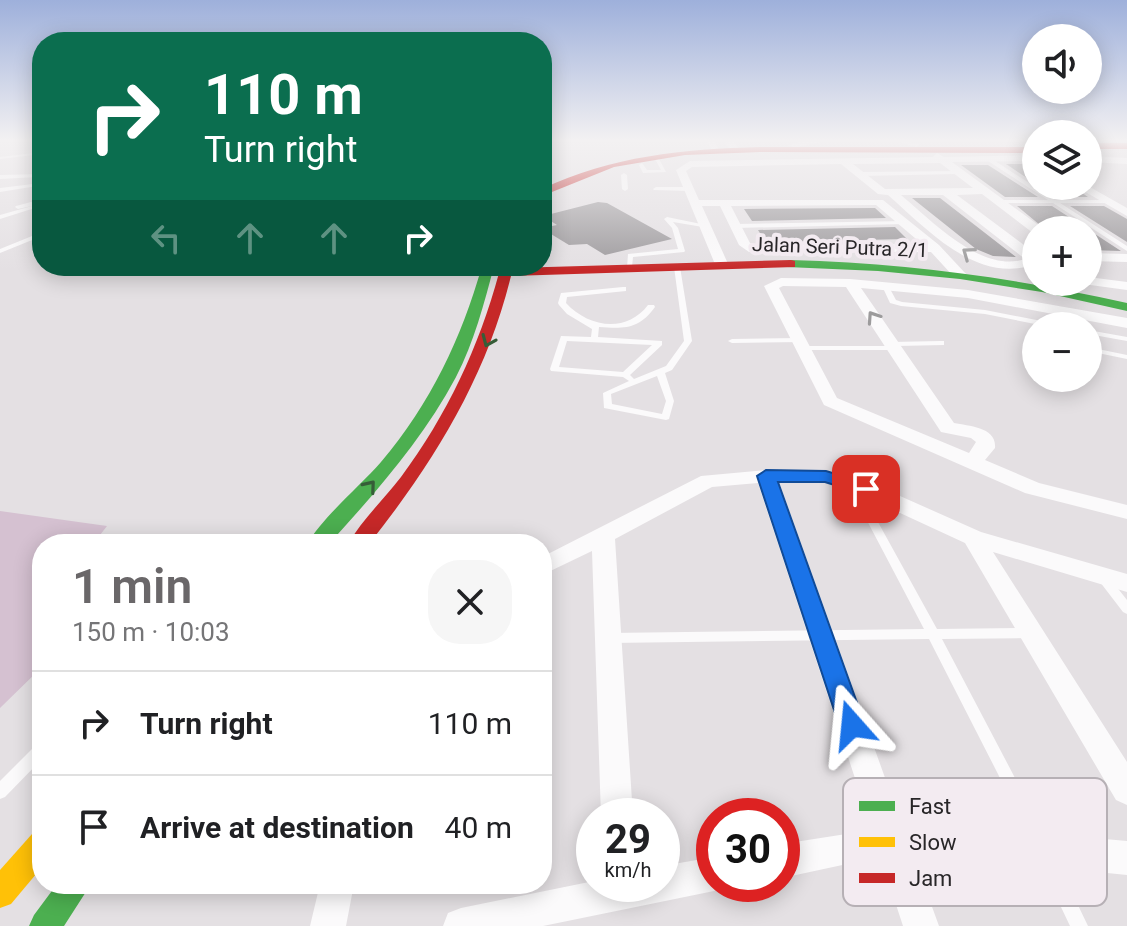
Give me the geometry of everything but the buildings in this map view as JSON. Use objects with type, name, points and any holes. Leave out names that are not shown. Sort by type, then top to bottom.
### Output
[{"type":"street","points":[[687,184],[722,266]]},
{"type":"street","points":[[876,184],[977,260],[997,266],[1022,265]]},
{"type":"street","points":[[973,184],[1022,220]]},
{"type":"street","points":[[945,191],[1022,250]]},
{"type":"street","points":[[693,197],[982,191]]},
{"type":"street","points":[[693,197],[724,203],[874,200],[884,203],[959,274]]},
{"type":"street","points":[[1102,199],[1127,213]]},
{"type":"street","points":[[724,203],[745,245],[764,251],[934,248]]},
{"type":"street","points":[[1102,257],[1127,258]]},
{"type":"street","name":"Jalan Seri Putra 2/1","points":[[552,268],[852,267],[959,274],[1014,281],[1124,326]]},
{"type":"street","points":[[326,534],[370,486],[415,427],[448,376],[474,315],[507,276]]},
{"type":"street","points":[[366,534],[400,494],[452,416],[491,335],[510,276]]},
{"type":"street","points":[[1124,326],[968,294],[850,283],[773,283],[771,286],[830,401],[1032,488],[1127,512]]},
{"type":"street","points":[[850,283],[948,428],[977,433],[986,441],[985,448],[972,462]]},
{"type":"street","points":[[1102,283],[1127,286]]},
{"type":"street","points":[[945,451],[941,438],[948,428]]},
{"type":"street","points":[[766,476],[870,778]]},
{"type":"street","points":[[552,562],[691,487],[727,478],[826,476],[845,480],[973,538],[1127,583]]},
{"type":"street","points":[[603,534],[616,798]]},
{"type":"street","points":[[973,538],[1127,790]]},
{"type":"street","points":[[800,857],[843,849]]},
{"type":"street","points":[[1,888],[32,855]]},
{"type":"street","points":[[1107,856],[1127,858]]},
{"type":"street","points":[[45,926],[69,894]]},
{"type":"street","points":[[328,926],[335,894]]},
{"type":"street","points":[[461,926],[576,899]]},
{"type":"street","points":[[914,906],[921,926]]},
{"type":"lane","points":[[625,184],[625,189]]},
{"type":"lane","points":[[0,190],[32,185]]},
{"type":"lane","points":[[17,188],[18,207]]},
{"type":"lane","points":[[656,189],[693,197]]},
{"type":"lane","points":[[997,202],[1106,201]]},
{"type":"lane","points":[[1056,202],[1127,249]]},
{"type":"lane","points":[[0,214],[32,204]]},
{"type":"lane","points":[[0,214],[32,207]]},
{"type":"lane","points":[[629,267],[630,255],[682,251],[675,228],[667,219],[703,225]]},
{"type":"lane","points":[[736,226],[905,222]]},
{"type":"lane","points":[[0,251],[32,238]]},
{"type":"lane","points":[[0,245],[25,240]]},
{"type":"lane","points":[[660,372],[670,401],[666,417],[607,406],[607,393],[629,379],[659,343],[564,338],[554,369],[629,379],[669,368],[688,341],[677,267]]},
{"type":"lane","points":[[887,288],[893,301],[901,304],[985,312],[1022,319]]},
{"type":"lane","points":[[594,340],[596,328],[570,312],[562,303],[564,295],[623,289]]},
{"type":"lane","points":[[590,324],[630,326],[643,320],[651,307]]},
{"type":"lane","points":[[1102,330],[1124,326]]},
{"type":"lane","points":[[732,341],[893,346],[941,343]]},
{"type":"lane","points":[[1102,352],[1127,357]]},
{"type":"lane","points":[[868,513],[1007,778]]},
{"type":"lane","points":[[1102,576],[1127,609]]},
{"type":"lane","points":[[608,638],[1031,633]]},
{"type":"lane","points":[[0,792],[32,759]]},
{"type":"lane","points":[[1070,906],[1079,926]]},
{"type":"shaded area","points":[[0,511],[107,526],[101,534],[32,534],[32,677],[0,708]]},
{"type":"traffic: fast","points":[[791,264],[878,267],[960,275],[1127,307]]},
{"type":"traffic: fast","points":[[326,534],[389,464],[436,399],[461,349],[485,276]]},
{"type":"traffic: fast","points":[[45,926],[69,894]]},
{"type":"traffic: slow","points":[[0,893],[32,856]]},
{"type":"traffic: jam","points":[[552,188],[561,184]]},
{"type":"traffic: jam","points":[[552,271],[791,264]]},
{"type":"traffic: jam","points":[[366,534],[408,480],[450,414],[484,344],[504,276]]},
{"type":"route","points":[[852,725],[766,476],[826,476],[866,489]]}]
